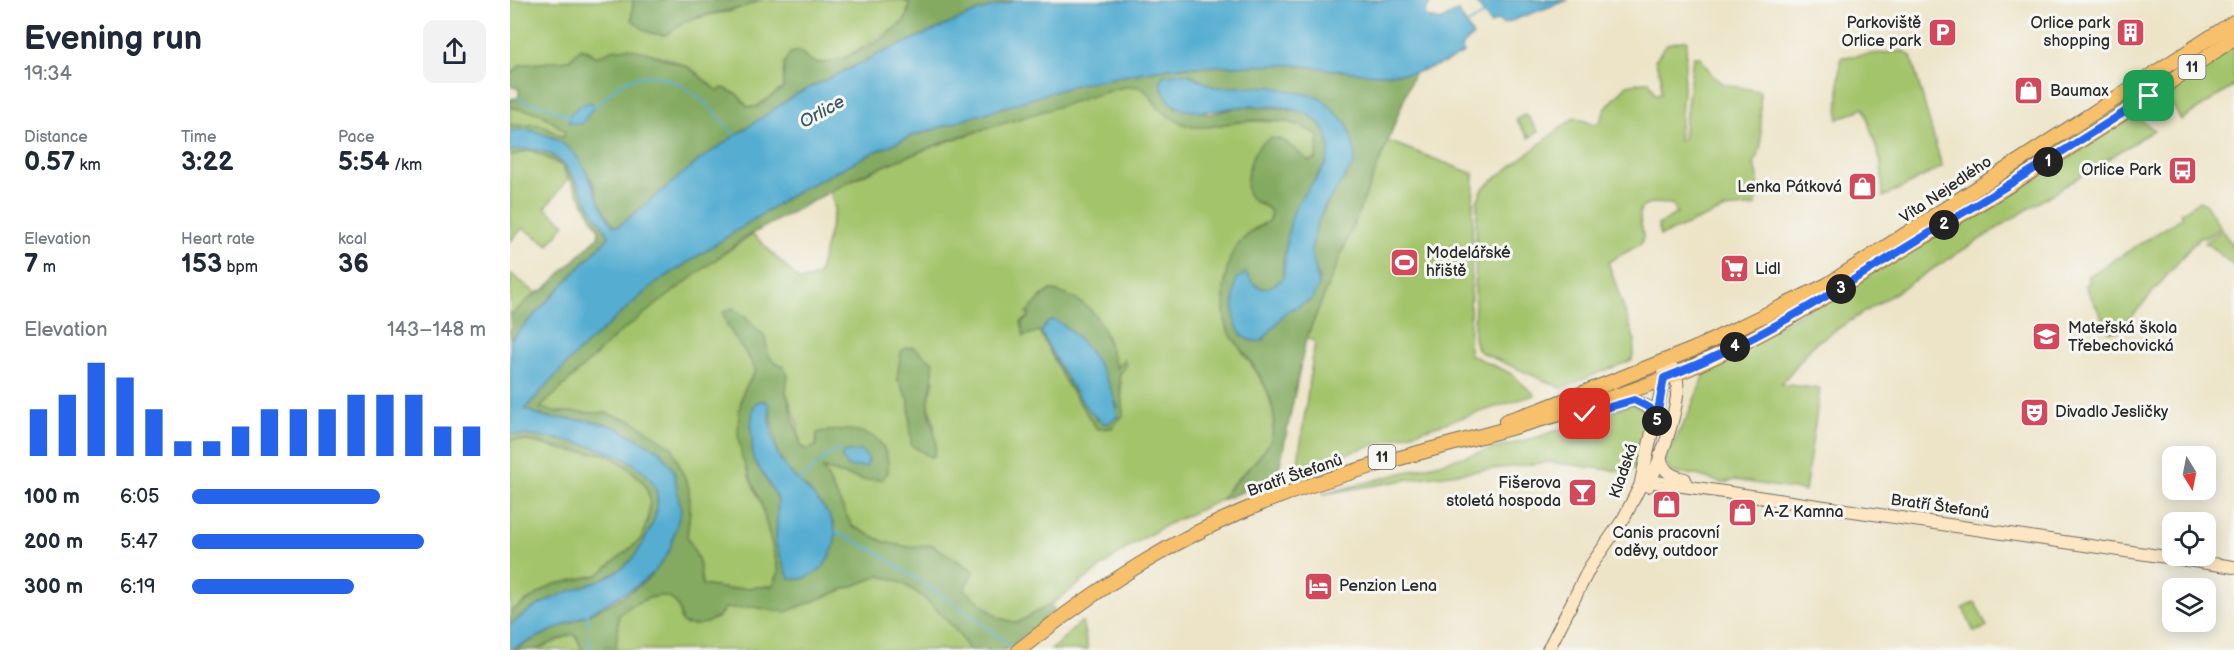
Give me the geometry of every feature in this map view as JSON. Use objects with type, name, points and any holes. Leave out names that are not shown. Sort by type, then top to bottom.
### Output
[{"type":"main road","name":"Víta Nejedlého","points":[[1662,362],[1792,302],[1870,260],[2127,88],[2234,22]]},
{"type":"main road","name":"Víta Nejedlého","points":[[1698,365],[1812,306],[2043,166],[2234,38]]},
{"type":"main road","name":"Kladská","points":[[1548,650],[1590,567],[1624,518],[1660,456],[1678,390],[1662,362]]},
{"type":"main road","name":"Bratří Štefanů","points":[[1031,640],[1069,604],[1127,561],[1179,532],[1241,503],[1290,485],[1540,410],[1662,362]]},
{"type":"main road","name":"Bratří Štefanů","points":[[1018,650],[1129,569],[1234,514],[1296,490],[1554,417],[1698,365]]},
{"type":"main road","name":"Kladská","points":[[1624,518],[1642,498],[1662,393],[1671,375]]},
{"type":"main road","points":[[1554,417],[1585,414],[1631,399],[1646,405],[1656,422]]},
{"type":"main road","points":[[1660,456],[1665,470],[1673,477],[1701,482],[1723,491]]},
{"type":"main road","name":"Bratří Štefanů","points":[[1646,480],[2234,567]]},
{"type":"main road","points":[[1642,498],[1669,483]]},
{"type":"green space","points":[[510,0],[633,0],[632,19],[648,31],[666,35],[685,22],[712,14],[729,12],[760,0],[904,0],[909,4],[906,19],[895,28],[836,63],[812,62],[799,51],[784,64],[783,88],[780,92],[757,107],[748,107],[742,103],[737,94],[724,88],[718,91],[688,67],[654,54],[642,52],[619,51],[596,57],[587,49],[569,60],[521,65],[510,75]]},
{"type":"green space","points":[[633,0],[760,0],[741,8],[686,21],[666,35],[648,31],[632,20]]},
{"type":"green space","points":[[904,0],[1017,0],[979,11],[881,53],[795,95],[702,158],[619,226],[614,226],[602,210],[592,180],[555,138],[529,130],[510,131],[510,125],[542,125],[563,138],[565,131],[540,113],[510,107],[510,99],[519,98],[519,89],[510,86],[510,75],[521,65],[569,60],[581,48],[596,57],[612,50],[628,48],[690,68],[718,91],[723,88],[737,94],[748,107],[756,107],[783,88],[784,64],[790,53],[799,51],[811,61],[819,63],[839,59],[866,48],[891,32],[906,18],[909,4]]},
{"type":"green space","points":[[1687,40],[1679,141],[1683,138],[1693,57],[1700,57],[1712,75],[1723,84],[1760,91],[1761,147],[1754,164],[1758,176],[1756,206],[1725,209],[1660,236],[1658,225],[1677,213],[1672,204],[1651,203],[1641,208],[1643,240],[1641,244],[1608,262],[1635,341],[1632,360],[1561,388],[1482,353],[1477,349],[1474,338],[1477,202],[1483,188],[1575,117],[1592,124],[1599,123],[1606,108],[1627,85],[1649,81],[1655,94],[1661,93],[1661,76],[1655,60],[1667,44]]},
{"type":"green space","points":[[2234,45],[2234,86],[2181,120],[2170,101],[2173,94],[2170,89]]},
{"type":"green space","points":[[1903,51],[1911,56],[1942,167],[1883,197],[1881,163],[1864,108],[1838,119],[1840,60],[1842,57]]},
{"type":"green space","points":[[1295,65],[1369,74],[1414,73],[1306,339],[1277,479],[1221,500],[1264,451],[1272,436],[1274,424],[1267,391],[1257,371],[1231,336],[1226,325],[1225,280],[1234,250],[1248,234],[1269,221],[1271,212],[1269,209],[1251,199],[1247,191],[1248,170],[1257,150],[1261,144],[1272,138],[1283,140],[1309,161],[1316,159],[1319,136],[1299,126],[1265,120],[1242,121],[1208,127],[1186,125],[1164,113],[1143,89],[1134,86],[1119,88],[949,140],[861,175],[744,238],[619,333],[540,408],[557,412],[606,413],[633,421],[672,447],[689,488],[690,510],[687,536],[699,561],[702,585],[728,589],[773,586],[779,572],[761,503],[742,458],[738,435],[743,392],[756,370],[725,320],[723,312],[733,308],[765,337],[771,359],[783,366],[788,376],[786,392],[801,447],[807,450],[816,446],[817,433],[848,430],[868,434],[883,447],[888,466],[883,479],[864,480],[823,469],[852,526],[884,542],[907,547],[932,545],[974,571],[964,589],[999,618],[1017,623],[1049,605],[1054,608],[1053,612],[1006,650],[969,650],[953,627],[918,593],[892,579],[879,576],[785,612],[753,607],[725,608],[712,620],[695,625],[682,623],[680,611],[674,601],[658,596],[641,601],[619,614],[616,647],[606,646],[605,650],[582,650],[577,636],[572,634],[535,650],[514,650],[608,605],[643,583],[655,571],[663,558],[681,511],[616,427],[558,419],[525,409],[577,353],[653,285],[796,192],[909,137],[1078,84],[1175,67]],"holes":[[[1188,74],[1214,87],[1303,112],[1276,108],[1240,107],[1210,114],[1174,106],[1162,88]],[[1306,112],[1347,124],[1333,193],[1316,226],[1311,250],[1319,279],[1301,306],[1286,312],[1262,341],[1251,281],[1263,289],[1272,287],[1283,278],[1283,258],[1295,209],[1329,158],[1330,147],[1326,133],[1319,123]],[[769,405],[778,455],[794,479],[809,490],[834,524],[776,545],[778,499],[753,458]]]},
{"type":"green space","points":[[1135,85],[1147,90],[1160,110],[1208,127],[1245,121],[1295,122],[1319,136],[1316,160],[1308,161],[1283,140],[1253,159],[1247,182],[1250,198],[1271,212],[1269,221],[1249,232],[1228,331],[1268,393],[1274,415],[1272,437],[1266,451],[1230,486],[1221,500],[1166,525],[1130,546],[1053,603],[1017,623],[999,618],[964,589],[974,571],[932,545],[907,547],[884,542],[852,526],[823,469],[864,480],[888,473],[886,453],[841,430],[817,433],[816,446],[807,450],[801,447],[797,422],[786,392],[786,381],[768,355],[765,337],[754,329],[745,316],[726,324],[756,370],[752,379],[749,477],[761,503],[779,572],[773,586],[728,589],[702,585],[699,561],[687,536],[690,510],[672,447],[606,413],[557,412],[539,409],[619,333],[702,269],[753,234],[800,281],[818,276],[835,209],[830,191],[928,148],[1069,102]],"holes":[[[1042,295],[1106,335],[1121,383],[1123,411],[1112,428],[1097,428],[1065,381],[1039,330],[1023,336],[1029,313]],[[934,381],[928,403],[934,423],[934,456],[926,455],[922,450],[911,445],[909,400]]]},
{"type":"green space","points":[[510,107],[540,113],[565,131],[563,139],[525,125],[510,125]]},
{"type":"green space","points":[[1526,114],[1538,131],[1529,138],[1516,120]]},
{"type":"green space","points":[[2140,117],[2154,130],[1815,343],[1781,384],[1820,389],[1805,491],[1735,480],[1722,483],[1697,475],[1672,473],[1663,461],[1688,415],[1708,366],[2046,172],[2130,119]]},
{"type":"green space","points":[[1388,141],[1474,174],[1469,354],[1510,373],[1535,395],[1297,469],[1315,341],[1306,339]]},
{"type":"green space","points":[[523,148],[549,154],[568,169],[609,237],[510,340],[510,316],[536,293],[545,289],[598,237],[599,230],[562,165],[531,150],[510,156],[510,151]]},
{"type":"green space","points":[[531,150],[562,166],[568,179],[545,208],[565,224],[549,245],[523,228],[510,241],[510,156]]},
{"type":"green space","points":[[2199,201],[2206,204],[2221,228],[2205,238],[2200,236],[2120,331],[2109,331],[2085,285],[2090,282],[2087,277],[2183,217],[2181,213]]},
{"type":"green space","points":[[2222,230],[2234,248],[2234,266],[2205,242]]},
{"type":"green space","points":[[510,273],[536,293],[510,316]]},
{"type":"green space","points":[[1051,290],[1080,301],[1089,309],[1097,317],[1102,327],[1116,368],[1124,359],[1126,366],[1119,375],[1123,415],[1112,428],[1097,429],[1065,381],[1039,331],[1024,336],[1021,322],[1029,317],[1029,313],[1026,313]],"holes":[[[1053,320],[1102,373],[1118,407],[1097,420],[1041,332],[1048,322]]]},
{"type":"green space","points":[[913,347],[933,362],[929,408],[936,445],[932,458],[911,445],[909,400],[897,378],[901,352],[905,348]]},
{"type":"green space","points":[[1632,404],[1648,411],[1652,426],[1638,463],[1626,472],[1549,462],[1411,479],[1323,494],[1538,437]]},
{"type":"green space","points":[[510,434],[556,439],[610,452],[633,463],[650,478],[657,498],[651,527],[640,547],[622,568],[603,579],[541,604],[510,625],[510,612],[552,585],[598,575],[641,539],[648,519],[650,499],[645,484],[628,467],[606,454],[565,450],[535,441],[510,440]]},
{"type":"green space","points":[[517,439],[565,450],[606,454],[628,467],[645,484],[650,499],[648,519],[641,539],[598,575],[552,585],[510,612],[510,440]]},
{"type":"green space","points":[[879,576],[892,579],[918,593],[953,627],[969,650],[605,650],[605,646],[616,647],[619,614],[646,599],[665,596],[673,600],[678,607],[680,619],[686,625],[718,618],[725,608],[753,607],[785,612]]},
{"type":"green space","points":[[1975,602],[1987,627],[1974,632],[1963,608]]},
{"type":"green space","points":[[1082,621],[1088,650],[1051,650]]},
{"type":"green space","points":[[572,634],[576,636],[582,650],[535,650]]},
{"type":"water","name":"Orlice","points":[[1017,0],[1431,0],[1424,16],[1440,21],[1458,11],[1473,36],[1461,47],[1464,53],[1444,63],[1414,73],[1369,74],[1295,65],[1175,67],[1078,84],[909,137],[796,192],[653,285],[577,353],[525,409],[543,417],[591,421],[616,427],[660,451],[674,471],[681,511],[669,552],[656,570],[637,586],[588,614],[510,650],[510,625],[520,617],[547,601],[613,574],[630,561],[651,527],[657,498],[650,478],[633,463],[610,452],[556,439],[510,434],[510,340],[609,237],[572,174],[563,164],[542,151],[527,149],[510,151],[510,131],[536,132],[564,144],[582,164],[613,226],[619,226],[702,158],[795,95],[881,53],[979,11]]},
{"type":"water","points":[[1568,0],[1503,24],[1497,20],[1491,24],[1475,1]]},
{"type":"water","points":[[1188,74],[1214,87],[1272,87],[1320,97],[1347,124],[1355,150],[1354,164],[1324,207],[1316,226],[1311,250],[1319,285],[1311,300],[1286,312],[1262,341],[1251,340],[1243,336],[1238,329],[1234,309],[1236,279],[1246,273],[1258,287],[1267,288],[1283,278],[1291,219],[1299,201],[1325,165],[1329,145],[1326,134],[1320,124],[1311,117],[1288,108],[1250,106],[1203,112],[1181,108],[1172,103],[1165,94],[1160,80],[1164,75]]},
{"type":"water","points":[[591,102],[594,107],[582,124],[569,123],[570,114],[580,105]]},
{"type":"water","points":[[1053,320],[1064,325],[1086,347],[1105,377],[1116,405],[1117,417],[1107,424],[1098,419],[1079,397],[1041,332],[1048,322]]},
{"type":"water","points":[[764,400],[769,405],[771,430],[778,455],[795,478],[818,500],[834,525],[835,538],[827,561],[820,569],[804,578],[789,578],[776,545],[778,499],[753,458],[751,427],[753,408],[757,402]]},
{"type":"water","points":[[861,451],[869,459],[866,467],[848,467],[842,458],[842,453]]},
{"type":"waterway","points":[[1464,26],[1485,14]]},
{"type":"waterway","points":[[1174,65],[1180,76]]},
{"type":"waterway","points":[[592,107],[624,82],[640,76],[656,76],[672,81],[701,99],[736,136]]},
{"type":"waterway","points":[[518,97],[525,102],[543,105],[570,117]]},
{"type":"waterway","points":[[798,482],[831,453],[837,450],[842,453]]},
{"type":"waterway","points":[[836,532],[871,549],[959,607],[1011,646]]},
{"type":"waterway","points":[[587,613],[588,625]]},
{"type":"waterway","points":[[589,637],[590,650]]},
{"type":"place","name":"Parkoviště Orlice park","points":[[1942,32]]},
{"type":"place","name":"Orlice park shopping","points":[[2131,32]]},
{"type":"place","name":"Baumax","points":[[2029,91]]},
{"type":"place","name":"Orlice Park","points":[[2182,170]]},
{"type":"place","name":"Lenka Pátková","points":[[1863,187]]},
{"type":"place","name":"Modelářské hřiště","points":[[1405,262]]},
{"type":"place","name":"Lidl","points":[[1734,269]]},
{"type":"place","name":"Mateřská škola Třebechovická","points":[[2047,337]]},
{"type":"place","name":"Divadlo Jesličky","points":[[2034,412]]},
{"type":"place","name":"Fišerova stoletá hospoda","points":[[1582,492]]},
{"type":"place","name":"Canis pracovní oděvy, outdoor","points":[[1666,505]]},
{"type":"place","name":"A-Z Kamna","points":[[1743,512]]},
{"type":"place","name":"Penzion Lena","points":[[1318,586]]},
{"type":"route","points":[[1585,414],[1634,400],[1642,402],[1653,411],[1656,422],[1664,378],[1698,365],[1774,328],[1812,306],[2043,166],[2149,96]]}]
